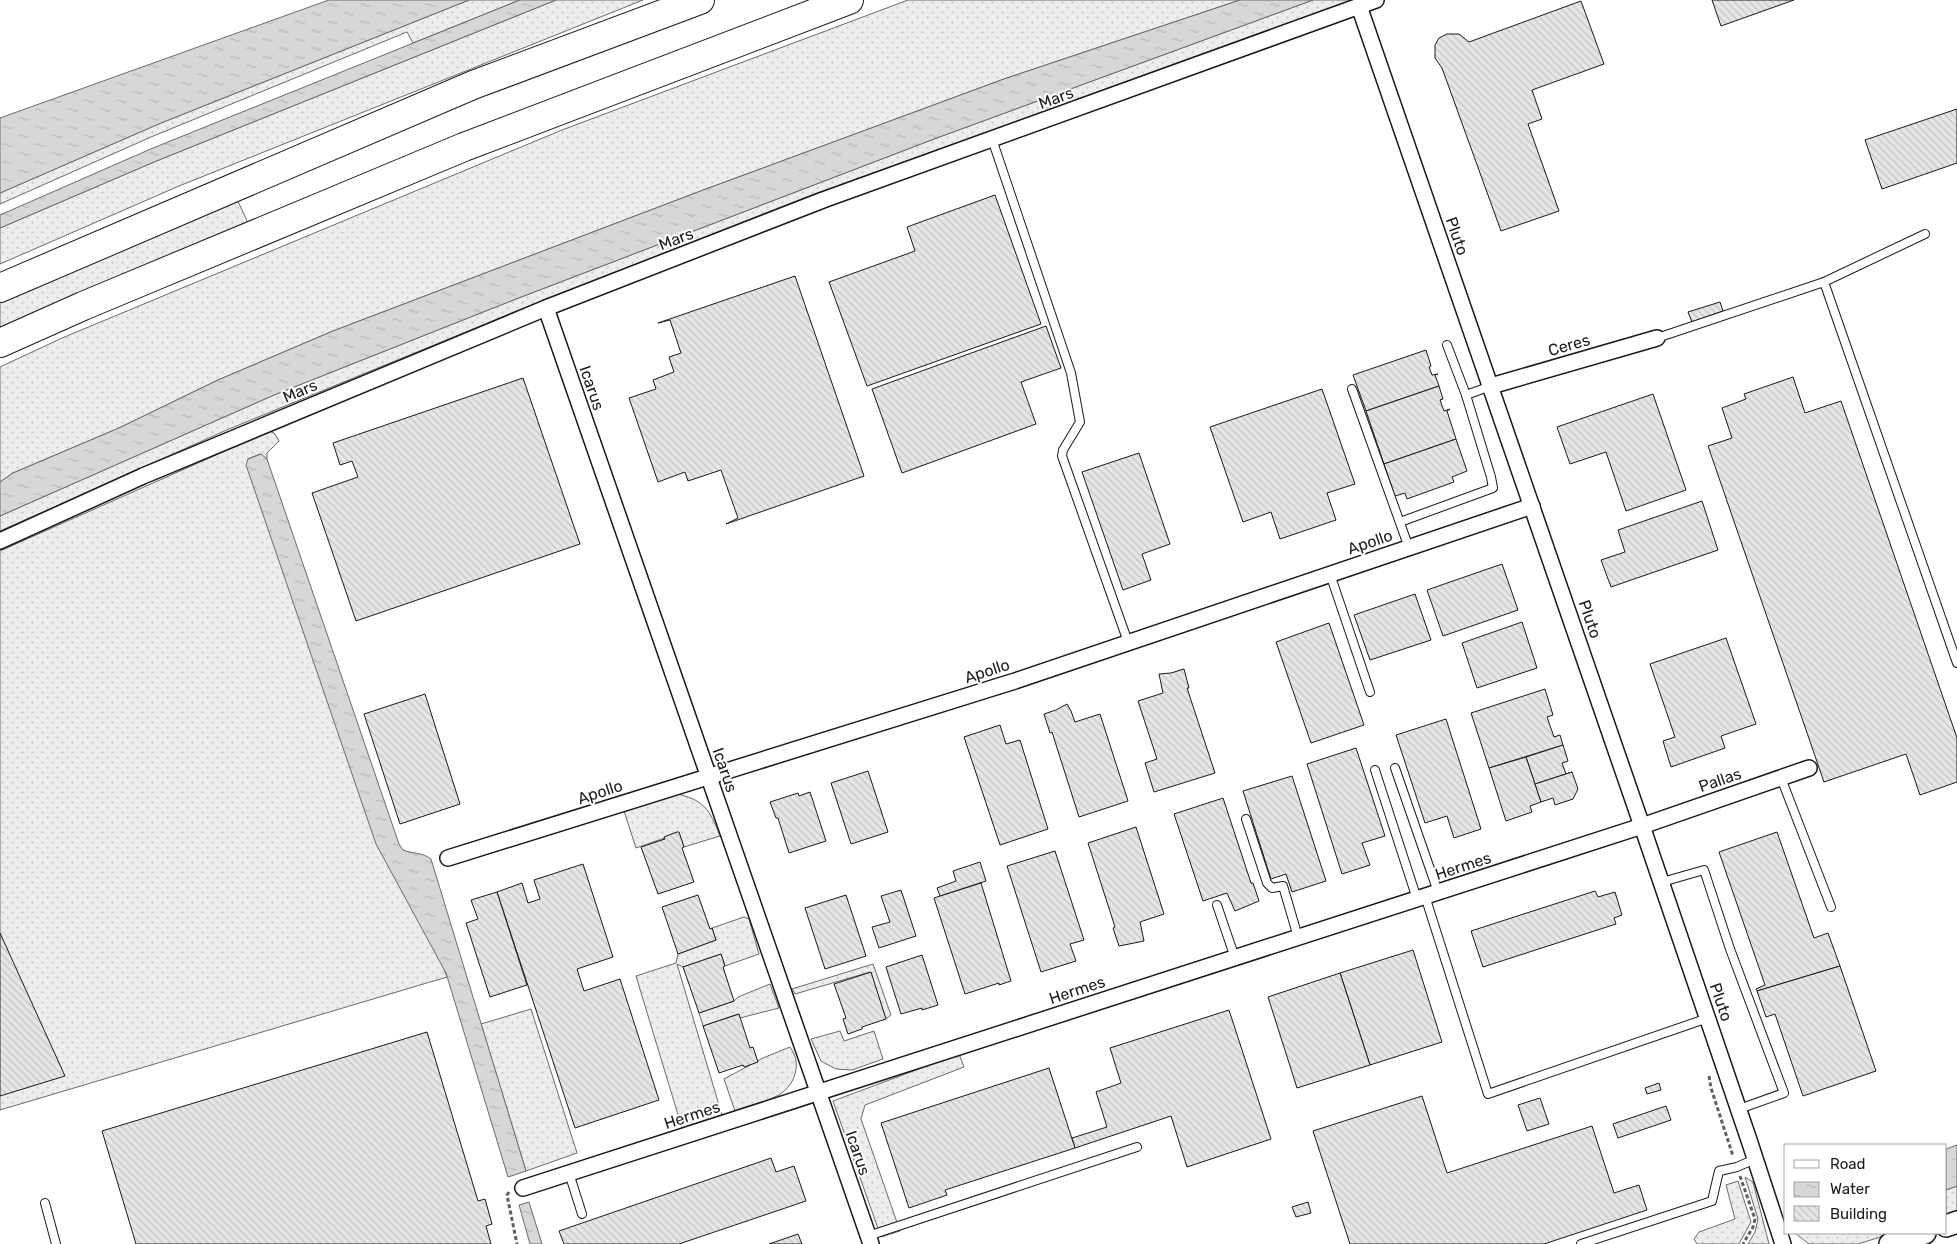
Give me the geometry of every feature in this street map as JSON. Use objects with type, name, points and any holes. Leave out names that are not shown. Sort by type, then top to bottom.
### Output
[{"type":"highway","points":[[0,288],[473,85],[700,0]]},
{"type":"highway","points":[[0,343],[92,302],[464,147],[849,0]]},
{"type":"main road","points":[[1890,1244],[1922,1234]]},
{"type":"street","name":"Mars","points":[[0,540],[143,476],[546,308],[814,204],[1376,0]]},
{"type":"street","name":"Pluto","points":[[1359,6],[1662,882],[1783,1244]]},
{"type":"street","name":"Icarus","points":[[546,308],[869,1240]]},
{"type":"street","name":"Ceres","points":[[1491,386],[1658,338]]},
{"type":"street","name":"Apollo","points":[[448,858],[1015,680],[1532,506]]},
{"type":"street","name":"Pallas","points":[[1642,826],[1809,768]]},
{"type":"street","name":"Hermes","points":[[523,1188],[1642,826]]},
{"type":"lane","points":[[992,139],[1071,373],[1080,422],[1063,450],[1062,456],[1128,642]]},
{"type":"lane","points":[[1658,338],[1824,282],[1925,234]]},
{"type":"lane","points":[[1824,282],[1957,663]]},
{"type":"lane","points":[[1400,522],[1493,488],[1492,477],[1466,395],[1447,345]]},
{"type":"lane","points":[[1466,395],[1491,386]]},
{"type":"lane","points":[[1352,389],[1409,548]]},
{"type":"lane","points":[[1330,574],[1370,692]]},
{"type":"lane","points":[[1395,768],[1427,896],[1488,1094],[1708,1018]]},
{"type":"lane","points":[[1375,770],[1427,896]]},
{"type":"lane","points":[[1781,778],[1831,907]]},
{"type":"lane","points":[[1246,819],[1267,883],[1272,888],[1283,886],[1298,937]]},
{"type":"lane","points":[[1662,882],[1704,870],[1730,949],[1784,1093],[1739,1108]]},
{"type":"lane","points":[[1217,905],[1235,958]]},
{"type":"lane","points":[[869,1240],[1137,1147]]},
{"type":"lane","points":[[1581,1244],[1712,1201],[1719,1171],[1737,1167],[1756,1159]]},
{"type":"lane","points":[[569,1173],[582,1214]]},
{"type":"lane","points":[[44,1203],[56,1244]]},
{"type":"path","points":[[1722,1058],[1711,1068],[1709,1079],[1755,1219],[1753,1227],[1743,1244]]},
{"type":"path","points":[[517,1244],[507,1195],[512,1188],[523,1188]]},
{"type":"shaded area","points":[[469,0],[520,0],[413,43],[407,32],[151,137],[0,204],[0,193],[161,123]]},
{"type":"shaded area","points":[[556,0],[643,0],[179,186],[0,264],[0,228],[154,162]]},
{"type":"shaded area","points":[[908,0],[1240,0],[1004,79],[698,192],[333,331],[218,380],[119,428],[13,473],[0,482],[0,367],[62,338],[562,130]]},
{"type":"shaded area","points":[[1313,0],[1351,0],[812,195],[544,300],[229,429],[0,531],[0,516],[274,395],[516,299],[934,139]]},
{"type":"shaded area","points":[[236,197],[248,223],[0,331],[0,297]]},
{"type":"shaded area","points":[[270,431],[275,434],[279,441],[267,453],[267,459],[260,454],[248,459],[447,977],[0,1110],[0,551]]},
{"type":"shaded area","points":[[674,793],[699,802],[709,812],[720,836],[684,847],[679,833],[636,848],[624,811]]},
{"type":"shaded area","points":[[744,917],[749,919],[759,954],[725,966],[721,954],[683,967],[677,964],[722,1115],[682,1128],[636,976],[676,963],[678,954],[716,940],[712,928]]},
{"type":"shaded area","points":[[873,964],[891,1015],[886,1019],[870,972],[795,994],[792,989]]},
{"type":"shaded area","points":[[770,984],[779,1008],[740,1018],[738,1014],[703,1026],[699,1013],[734,1001],[738,997]]},
{"type":"shaded area","points":[[531,1009],[577,1153],[526,1171],[481,1024]]},
{"type":"shaded area","points":[[840,1031],[844,1041],[874,1031],[883,1059],[852,1070],[836,1069],[821,1061],[811,1039]]},
{"type":"shaded area","points":[[790,1047],[794,1053],[796,1066],[790,1085],[779,1095],[735,1111],[724,1079],[763,1058]]},
{"type":"shaded area","points":[[959,1054],[964,1067],[865,1105],[861,1119],[900,1231],[881,1237],[833,1101]]},
{"type":"shaded area","points":[[1745,1177],[1753,1182],[1769,1244],[1748,1244],[1755,1232],[1758,1219]]},
{"type":"shaded area","points":[[1738,1181],[1751,1222],[1739,1244],[1697,1244],[1694,1239],[1699,1232],[1735,1219],[1726,1185]]},
{"type":"shaded area","points":[[1957,1186],[1957,1212],[1947,1216],[1947,1190]]},
{"type":"shaded area","points":[[1796,1234],[1890,1234],[1858,1244],[1809,1244]]},
{"type":"water","points":[[329,0],[469,0],[161,123],[0,193],[0,118]]},
{"type":"water","points":[[520,0],[556,0],[154,162],[0,228],[0,215],[153,148]]},
{"type":"water","points":[[1240,0],[1313,0],[934,139],[516,299],[274,395],[0,516],[0,482],[13,473],[119,428],[218,380],[333,331],[698,192],[1004,79]]},
{"type":"water","points":[[261,454],[267,459],[399,844],[403,850],[424,855],[431,859],[526,1171],[508,1177],[446,973],[376,844],[246,465],[248,459]]},
{"type":"water","points":[[1957,1145],[1957,1186],[1947,1190],[1947,1149]]},
{"type":"water","points":[[529,1202],[542,1244],[530,1244],[519,1205]]},
{"type":"building","points":[[1712,0],[1794,0],[1721,26]]},
{"type":"building","points":[[1581,1],[1604,64],[1532,90],[1542,119],[1528,124],[1559,211],[1501,231],[1442,68],[1435,58],[1435,45],[1439,38],[1447,34],[1459,34],[1469,42]]},
{"type":"building","points":[[1957,109],[1957,163],[1882,189],[1865,140]]},
{"type":"building","points":[[995,195],[1041,324],[867,386],[829,282],[915,251],[907,227]]},
{"type":"building","points":[[795,276],[864,476],[726,524],[738,518],[721,470],[688,481],[685,472],[658,482],[629,398],[656,389],[653,380],[674,372],[669,357],[681,353],[670,320],[658,323]]},
{"type":"building","points":[[1720,302],[1723,311],[1692,322],[1688,312]]},
{"type":"building","points":[[1046,326],[1061,368],[1021,382],[1036,424],[902,473],[872,389]]},
{"type":"building","points":[[1426,350],[1432,375],[1438,374],[1435,375],[1439,386],[1366,411],[1353,375]]},
{"type":"building","points":[[1793,377],[1805,413],[1841,401],[1957,738],[1957,782],[1920,795],[1906,754],[1824,782],[1708,446],[1732,438],[1722,408],[1746,399],[1744,394]]},
{"type":"building","points":[[523,378],[580,544],[356,621],[312,493],[358,477],[352,461],[340,465],[333,443]]},
{"type":"building","points":[[1439,386],[1443,399],[1440,400],[1444,411],[1450,409],[1447,411],[1456,439],[1384,464],[1366,411]]},
{"type":"building","points":[[1322,389],[1355,484],[1327,493],[1336,520],[1280,539],[1271,512],[1243,522],[1210,427]]},
{"type":"building","points":[[1653,394],[1686,490],[1626,511],[1606,452],[1570,464],[1557,427]]},
{"type":"building","points":[[1456,439],[1467,471],[1452,477],[1454,482],[1407,499],[1405,493],[1395,496],[1384,464]]},
{"type":"building","points":[[1139,453],[1170,544],[1142,554],[1151,580],[1123,590],[1082,472]]},
{"type":"building","points":[[1702,501],[1718,550],[1611,587],[1601,560],[1625,552],[1618,530]]},
{"type":"building","points":[[1502,564],[1518,610],[1443,636],[1427,590]]},
{"type":"building","points":[[1415,594],[1431,640],[1370,660],[1354,615]]},
{"type":"building","points":[[1522,622],[1537,668],[1477,688],[1462,643]]},
{"type":"building","points":[[1329,623],[1364,725],[1311,743],[1276,642]]},
{"type":"building","points":[[1726,638],[1756,724],[1721,736],[1725,748],[1671,767],[1663,741],[1675,737],[1650,664]]},
{"type":"building","points":[[1184,669],[1189,688],[1187,688],[1215,773],[1154,792],[1145,763],[1157,759],[1138,701],[1163,693],[1159,674]]},
{"type":"building","points":[[1545,689],[1553,715],[1547,717],[1554,737],[1560,735],[1563,745],[1489,768],[1471,713]]},
{"type":"building","points":[[425,694],[460,804],[400,824],[364,714]]},
{"type":"building","points":[[1067,704],[1075,722],[1100,714],[1128,801],[1079,817],[1052,732],[1050,733],[1044,714]]},
{"type":"building","points":[[1446,719],[1481,829],[1454,838],[1447,816],[1425,823],[1396,735]]},
{"type":"building","points":[[1000,725],[1006,744],[1020,740],[1048,829],[1000,845],[964,737]]},
{"type":"building","points":[[1563,745],[1568,761],[1562,763],[1566,774],[1535,784],[1526,757]]},
{"type":"building","points":[[1356,748],[1385,836],[1362,843],[1370,865],[1342,874],[1307,764]]},
{"type":"building","points":[[1526,757],[1541,802],[1530,806],[1532,812],[1506,821],[1489,768]]},
{"type":"building","points":[[868,771],[888,832],[851,844],[831,783]]},
{"type":"building","points":[[1572,772],[1578,789],[1573,799],[1555,805],[1553,798],[1541,802],[1535,784]]},
{"type":"building","points":[[1292,776],[1326,881],[1292,892],[1286,874],[1271,879],[1243,791]]},
{"type":"building","points":[[810,792],[826,841],[789,853],[778,818],[776,818],[770,802],[798,793],[799,796]]},
{"type":"building","points":[[1223,798],[1251,883],[1253,883],[1259,901],[1235,911],[1227,893],[1203,901],[1174,814]]},
{"type":"building","points":[[1136,827],[1164,914],[1140,922],[1144,941],[1119,946],[1113,928],[1115,927],[1088,843]]},
{"type":"building","points":[[679,832],[684,847],[682,848],[694,882],[658,894],[641,847],[665,839],[664,837]]},
{"type":"building","points":[[1777,832],[1814,938],[1828,933],[1840,966],[1757,991],[1756,989],[1765,985],[1719,852]]},
{"type":"building","points":[[1055,851],[1084,940],[1070,944],[1076,961],[1041,972],[1007,866]]},
{"type":"building","points":[[980,862],[986,881],[940,896],[937,888],[956,881],[953,871]]},
{"type":"building","points":[[583,864],[613,957],[577,969],[584,991],[620,979],[659,1100],[575,1128],[497,892],[522,883],[528,903],[540,899],[534,880]]},
{"type":"building","points":[[981,883],[1011,981],[965,994],[934,898]]},
{"type":"building","points":[[901,890],[916,936],[879,948],[872,927],[890,922],[881,896]]},
{"type":"building","points":[[1595,891],[1598,897],[1615,892],[1622,915],[1614,918],[1616,924],[1483,967],[1471,931]]},
{"type":"building","points":[[497,892],[527,985],[490,997],[466,923],[478,919],[471,900]]},
{"type":"building","points":[[698,895],[716,940],[678,954],[662,907]]},
{"type":"building","points":[[846,895],[866,956],[825,969],[805,908]]},
{"type":"building","points":[[0,933],[65,1076],[0,1096]]},
{"type":"building","points":[[1413,950],[1442,1042],[1370,1065],[1340,973]]},
{"type":"building","points":[[721,954],[725,966],[723,967],[734,1001],[699,1013],[683,967]]},
{"type":"building","points":[[922,955],[938,1005],[901,1014],[886,967]]},
{"type":"building","points":[[1840,966],[1876,1071],[1803,1096],[1775,1014],[1766,1017],[1757,991]]},
{"type":"building","points":[[871,972],[886,1019],[848,1034],[843,1019],[846,1018],[834,984]]},
{"type":"building","points":[[1340,973],[1370,1065],[1297,1088],[1268,997]]},
{"type":"building","points":[[1229,1010],[1271,1139],[1187,1167],[1171,1116],[1075,1148],[1072,1138],[1107,1127],[1096,1092],[1121,1083],[1110,1048]]},
{"type":"building","points":[[739,1014],[750,1048],[753,1047],[758,1062],[719,1073],[703,1026]]},
{"type":"building","points":[[427,1032],[478,1201],[485,1199],[492,1224],[486,1226],[491,1244],[136,1244],[102,1131]]},
{"type":"building","points":[[1049,1068],[1075,1148],[945,1190],[947,1195],[909,1208],[881,1123]]},
{"type":"building","points":[[1659,1083],[1661,1090],[1647,1094],[1645,1088]]},
{"type":"building","points":[[1422,1096],[1447,1173],[1592,1126],[1614,1193],[1639,1185],[1647,1210],[1544,1244],[1350,1244],[1313,1131]]},
{"type":"building","points":[[1540,1098],[1549,1124],[1527,1131],[1518,1105]]},
{"type":"building","points":[[1666,1106],[1671,1120],[1618,1138],[1613,1124]]},
{"type":"building","points":[[771,1158],[776,1172],[794,1166],[806,1201],[679,1244],[564,1244],[559,1231]]},
{"type":"building","points":[[1308,1202],[1311,1213],[1296,1217],[1292,1207]]},
{"type":"building","points":[[798,1234],[802,1244],[769,1244]]}]
